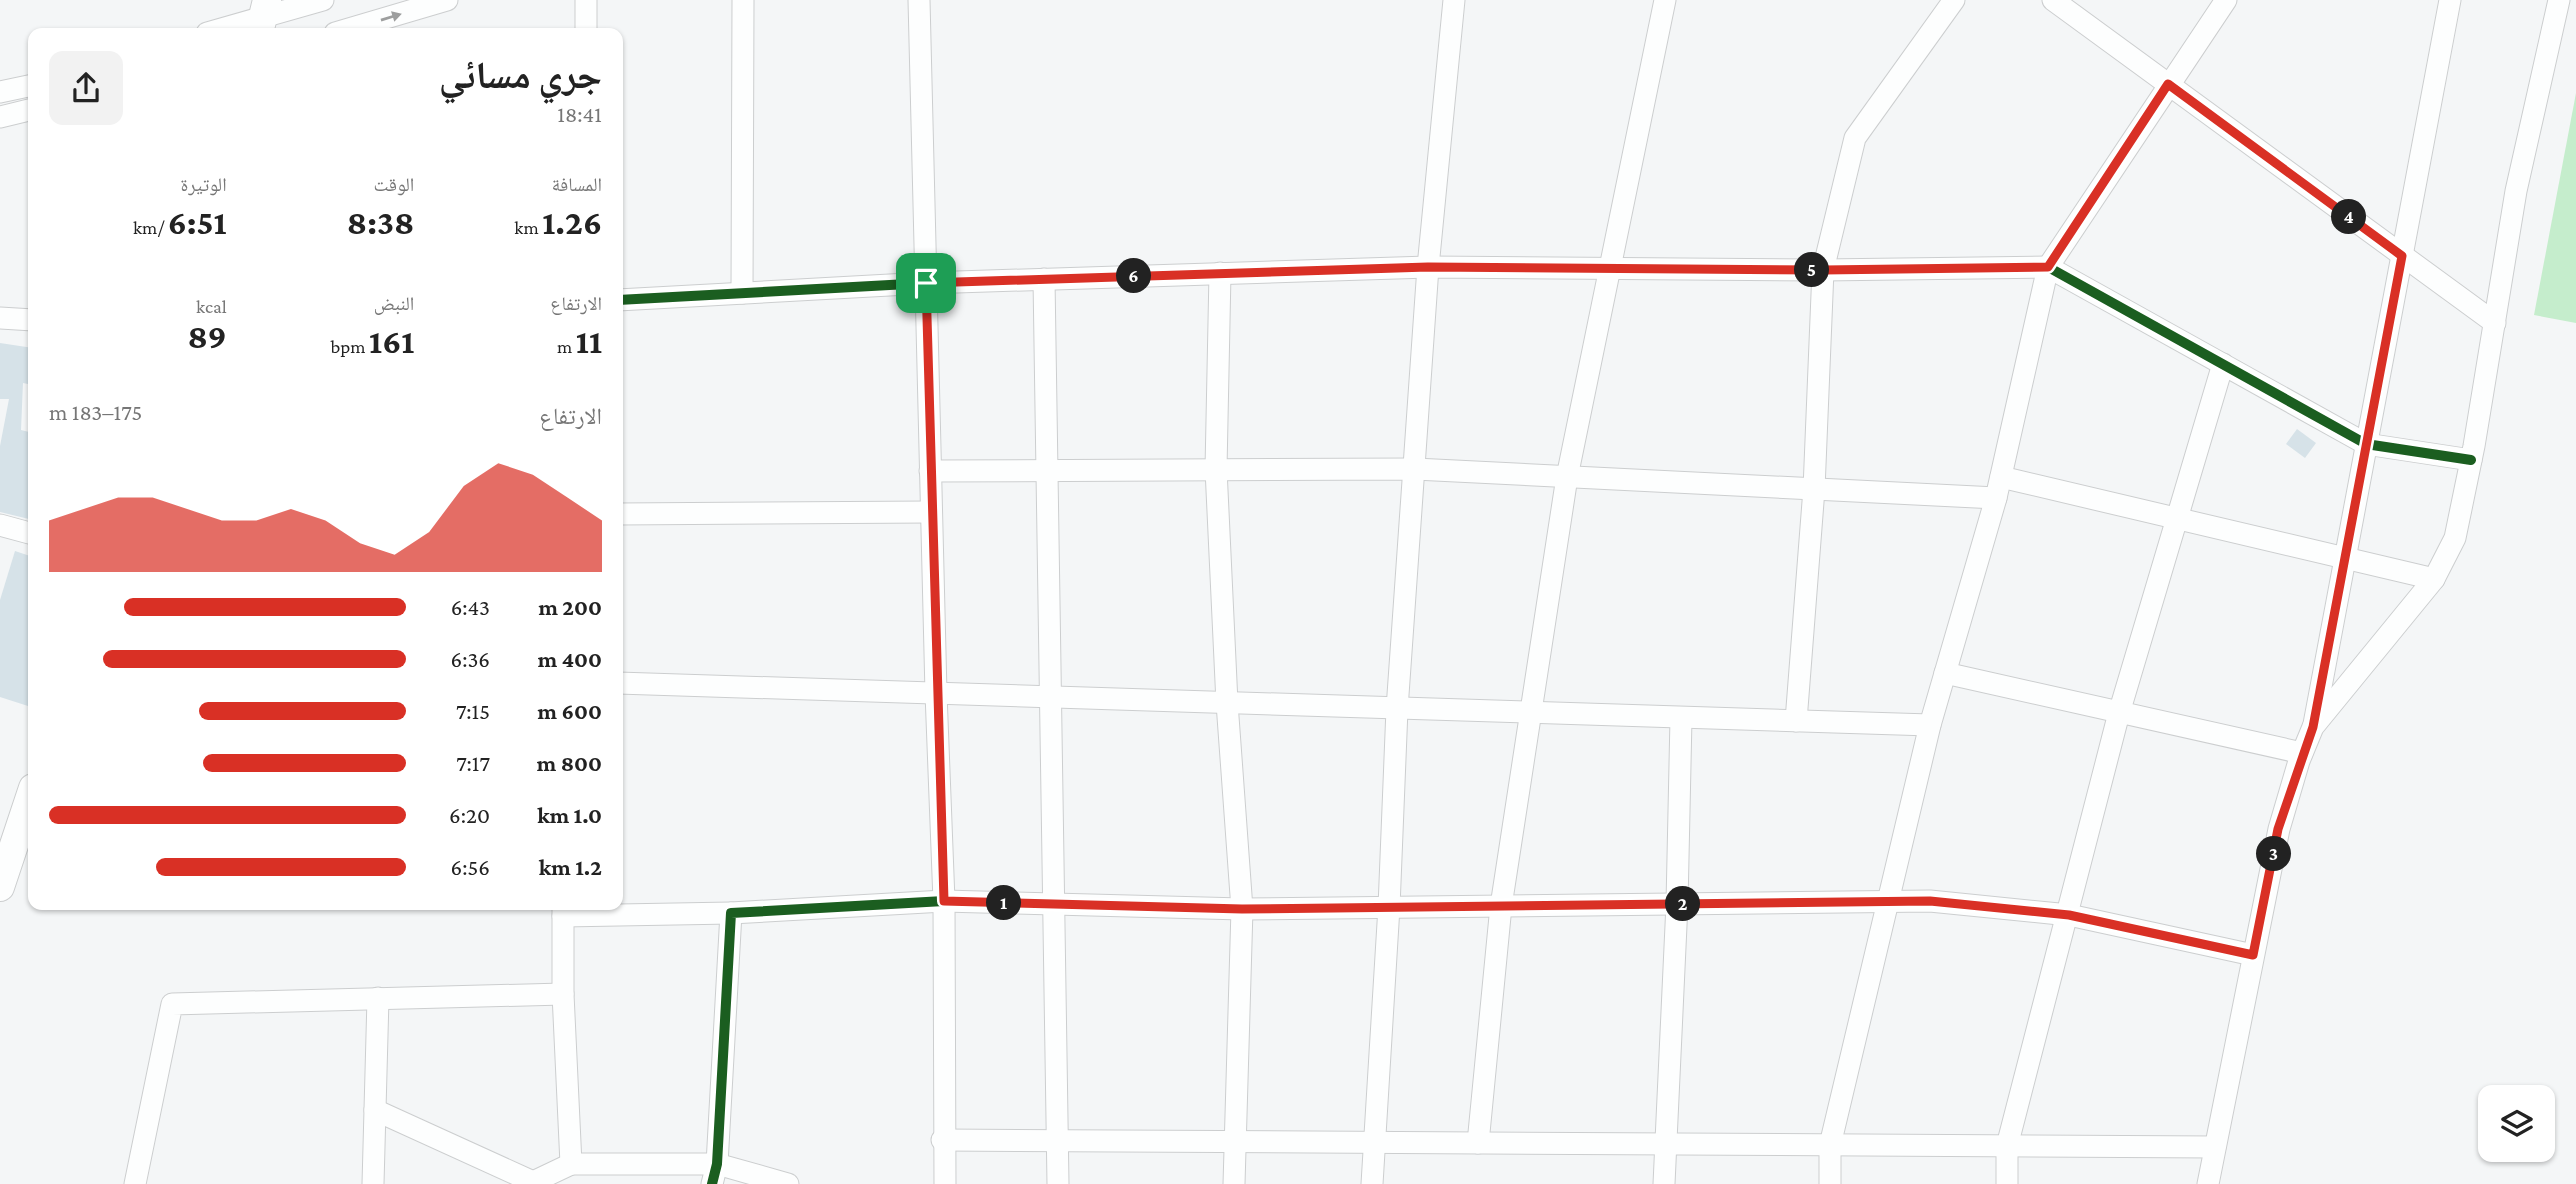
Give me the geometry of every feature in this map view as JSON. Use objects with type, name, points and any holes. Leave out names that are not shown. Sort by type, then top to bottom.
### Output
[{"type":"main road","points":[[0,887],[28,803]]},
{"type":"street","points":[[223,28],[323,0]]},
{"type":"street","points":[[352,28],[447,0]]},
{"type":"street","points":[[586,0],[586,28]]},
{"type":"street","points":[[742,293],[743,0]]},
{"type":"street","points":[[919,0],[936,694],[944,901],[942,1140],[945,1184]]},
{"type":"street","points":[[1372,1184],[1389,907],[1396,709],[1428,267],[1454,0]]},
{"type":"street","points":[[1478,1143],[1501,906],[1567,477],[1665,0]]},
{"type":"street","points":[[1796,721],[1814,489],[1823,270],[1855,138],[1954,0]]},
{"type":"street","points":[[2053,0],[2494,323]]},
{"type":"street","points":[[1830,1184],[1830,1145],[1886,901],[1930,726],[1996,498],[2048,267],[2226,0]]},
{"type":"street","points":[[2208,1184],[2278,829],[2313,727],[2450,0]]},
{"type":"street","points":[[2313,727],[2434,579],[2455,538],[2471,460],[2516,191],[2559,0]]},
{"type":"street","points":[[0,92],[28,86]]},
{"type":"street","points":[[0,117],[28,110]]},
{"type":"street","points":[[623,300],[926,283],[1428,267],[1823,270],[2048,267],[2366,444],[2471,460]]},
{"type":"street","points":[[1220,273],[1216,469],[1227,703],[1242,909],[1233,1142],[1234,1184]]},
{"type":"street","points":[[1044,279],[1058,1184]]},
{"type":"street","points":[[0,318],[28,320]]},
{"type":"street","points":[[2007,1184],[2007,1146],[2069,915],[2119,713],[2222,364]]},
{"type":"street","points":[[930,471],[1415,469],[1996,498]]},
{"type":"street","points":[[2001,477],[2434,579]]},
{"type":"street","points":[[623,514],[931,512]]},
{"type":"street","points":[[0,524],[28,532]]},
{"type":"street","points":[[1945,673],[2302,753]]},
{"type":"street","points":[[623,683],[1930,726]]},
{"type":"street","points":[[1664,1184],[1677,904],[1681,718]]},
{"type":"street","points":[[571,1164],[563,993],[563,910],[731,913],[944,901],[1242,909],[1930,901],[2069,915],[2253,955]]},
{"type":"street","points":[[714,1174],[731,913]]},
{"type":"street","points":[[135,1184],[172,1004],[563,993]]},
{"type":"street","points":[[373,1184],[378,998]]},
{"type":"street","points":[[375,1110],[530,1182],[571,1164],[714,1174],[788,1184]]},
{"type":"street","points":[[942,1140],[2215,1147]]},
{"type":"green space","points":[[2576,93],[2576,323],[2534,315]]},
{"type":"building","points":[[0,343],[28,347],[28,384],[23,383],[21,430],[28,432],[28,519],[0,512],[0,446],[9,399],[0,399]]},
{"type":"building","points":[[2297,429],[2316,443],[2305,458],[2286,444]]},
{"type":"building","points":[[15,551],[28,555],[28,706],[0,697],[0,600]]},
{"type":"cycle path","points":[[623,300],[926,283],[1428,267],[1823,270],[2048,267],[2366,444],[2471,460]]},
{"type":"cycle path","points":[[712,1184],[717,1164],[731,913],[944,901],[1242,909],[1930,901],[2069,915],[2253,955]]},
{"type":"route","points":[[2168,84],[2402,256],[2313,727],[2299,761],[2278,829],[2253,955],[2069,915],[1930,901],[1242,909],[944,901],[926,283],[1428,267],[1823,270],[2048,267],[2168,84]]}]
